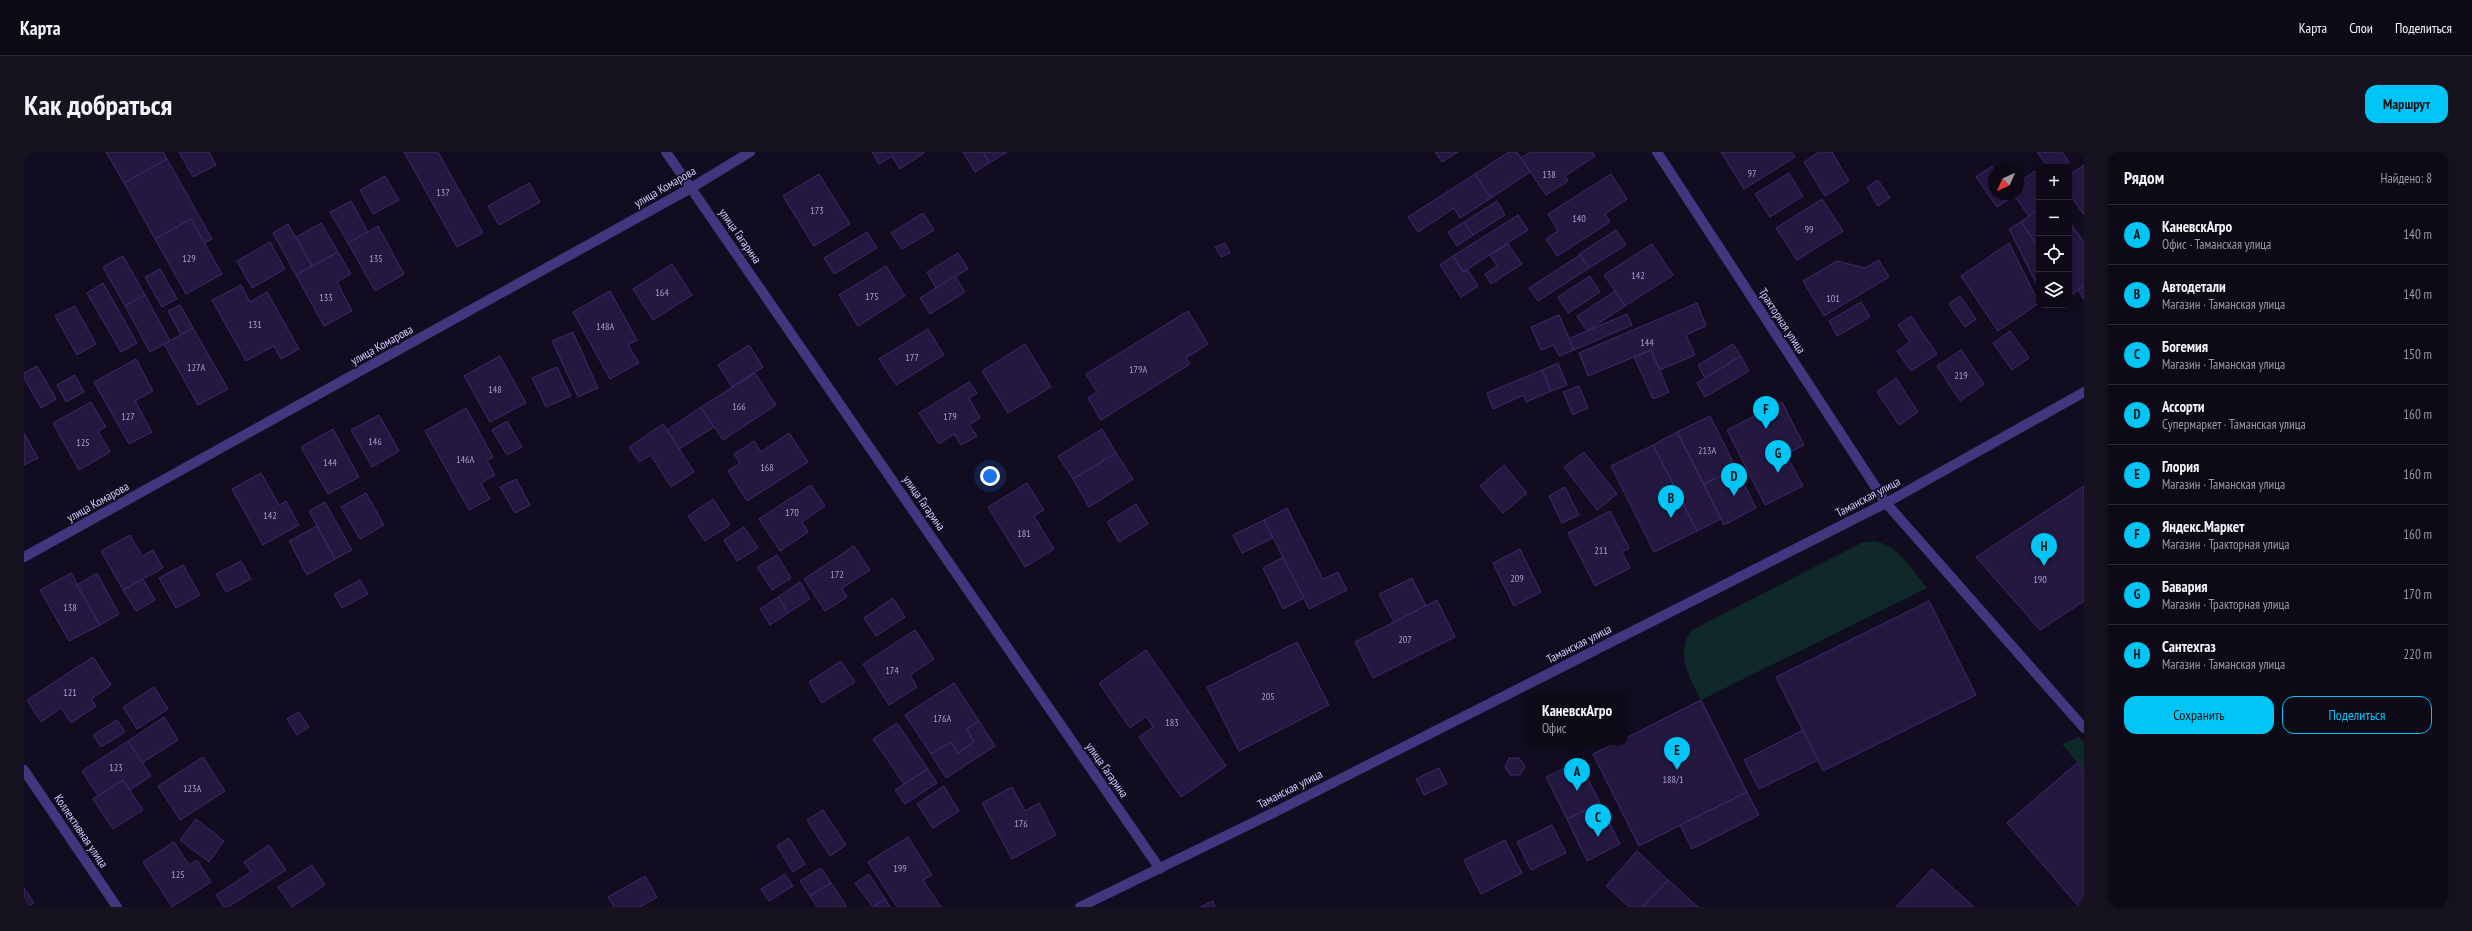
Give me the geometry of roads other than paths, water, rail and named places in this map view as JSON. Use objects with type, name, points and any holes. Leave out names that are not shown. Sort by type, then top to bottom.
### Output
[{"type":"street","name":"улица Гагарина","points":[[666,152],[1160,869]]},
{"type":"street","name":"улица Комарова","points":[[24,557],[691,188],[750,152]]},
{"type":"street","name":"Тракторная улица","points":[[1657,152],[1886,503],[2084,728]]},
{"type":"street","name":"Таманская улица","points":[[1080,907],[1160,869],[1886,503],[2084,392]]},
{"type":"street","name":"Коллективная улица","points":[[24,770],[117,907]]},
{"type":"place","name":"Яндекс.Маркет","points":[[1766,429]]},
{"type":"place","name":"Бавария","points":[[1778,473]]},
{"type":"place","name":"Ассорти","points":[[1734,496]]},
{"type":"place","name":"Автодетали","points":[[1671,518]]},
{"type":"place","name":"Сантехгаз","points":[[2044,566]]},
{"type":"place","name":"Глория","points":[[1677,770]]},
{"type":"place","name":"КаневскАгро","points":[[1577,791]]},
{"type":"place","name":"Богемия","points":[[1598,837]]}]
